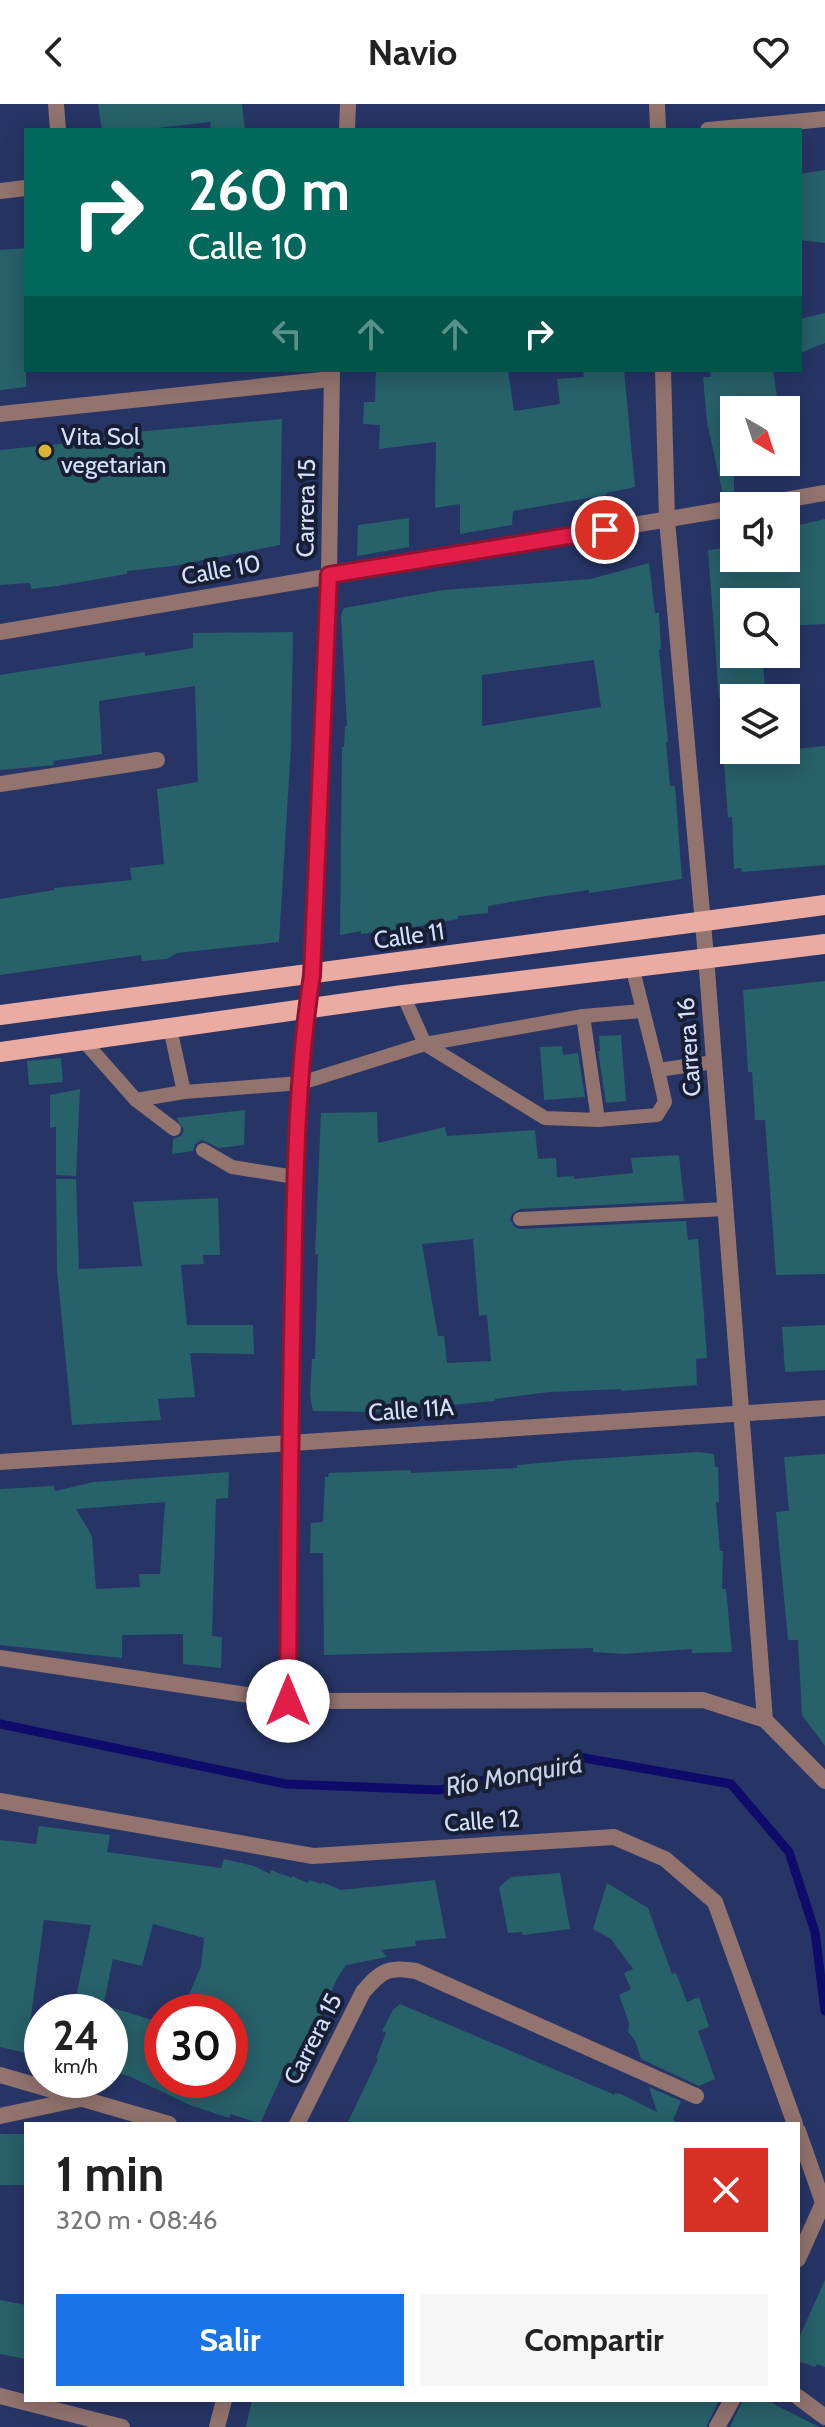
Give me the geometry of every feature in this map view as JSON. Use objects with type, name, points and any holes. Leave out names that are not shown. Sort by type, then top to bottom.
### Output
[{"type":"main road","name":"Calle 11","points":[[0,1015],[825,905]]},
{"type":"main road","points":[[0,1052],[403,995],[825,944]]},
{"type":"street","points":[[56,104],[58,128]]},
{"type":"street","points":[[347,128],[348,104]]},
{"type":"street","points":[[657,104],[658,128]]},
{"type":"street","points":[[729,128],[825,119]]},
{"type":"street","points":[[0,191],[24,188]]},
{"type":"street","name":"Carrera 16","points":[[663,372],[667,520],[706,957],[765,1720]]},
{"type":"street","points":[[0,414],[332,375]]},
{"type":"street","name":"Carrera 15","points":[[288,1701],[289,1441],[295,1177],[306,1009],[312,975],[329,575],[332,375]]},
{"type":"street","points":[[800,497],[825,493]]},
{"type":"street","name":"Calle 10","points":[[0,632],[720,511]]},
{"type":"street","points":[[0,784],[157,760]]},
{"type":"street","name":"Calle 11A","points":[[0,1462],[825,1408]]},
{"type":"street","points":[[0,1658],[288,1701],[703,1700],[765,1720],[825,1781]]},
{"type":"street","name":"Calle 12","points":[[0,1801],[313,1856],[614,1837],[665,1859],[715,1902],[794,2122]]},
{"type":"street","name":"Carrera 15","points":[[298,2122],[363,1992],[376,1977],[396,1967],[416,1971],[696,2096]]},
{"type":"street","points":[[0,2075],[24,2081]]},
{"type":"street","points":[[0,2116],[85,2098],[163,2122]]},
{"type":"street","points":[[800,2137],[824,2205],[800,2255]]},
{"type":"street","points":[[0,2396],[122,2427]]},
{"type":"street","points":[[800,2398],[825,2417]]},
{"type":"street","points":[[217,2427],[223,2402]]},
{"type":"street","points":[[717,2427],[731,2402]]},
{"type":"lane","points":[[403,995],[425,1044],[545,1118],[598,1120],[657,1115],[665,1102],[632,966]]},
{"type":"lane","points":[[136,1100],[184,1092],[301,1083],[425,1044],[583,1016],[642,1011]]},
{"type":"lane","points":[[583,1016],[598,1120]]},
{"type":"lane","points":[[170,1028],[184,1092]]},
{"type":"lane","points":[[83,1040],[136,1100],[174,1129]]},
{"type":"lane","points":[[658,1070],[714,1062]]},
{"type":"lane","points":[[203,1150],[232,1167],[295,1177]]},
{"type":"lane","points":[[520,1219],[726,1209]]},
{"type":"building","points":[[98,104],[242,104],[245,128],[211,128],[210,122],[157,128],[102,128]]},
{"type":"building","points":[[825,170],[825,243],[802,240],[802,174]]},
{"type":"building","points":[[24,248],[26,387],[0,390],[0,250]]},
{"type":"building","points":[[825,313],[825,343],[802,352],[802,319]]},
{"type":"building","points":[[376,372],[508,372],[514,411],[560,404],[557,379],[584,377],[583,372],[624,372],[635,487],[513,511],[512,525],[460,534],[460,504],[435,508],[436,442],[379,449],[380,425],[363,424],[364,402],[375,402]]},
{"type":"building","points":[[710,372],[773,372],[777,396],[720,396],[720,476],[734,476],[734,492],[722,492],[707,422],[703,377],[711,377]]},
{"type":"building","points":[[282,419],[280,545],[57,586],[31,589],[30,583],[0,585],[0,450],[68,443],[68,440],[88,437],[112,439],[112,434]]},
{"type":"building","points":[[409,518],[409,547],[357,556],[358,525]]},
{"type":"building","points":[[825,519],[825,624],[800,625],[800,588],[720,588],[720,668],[763,668],[765,684],[720,684],[719,698],[708,550],[720,549],[720,572],[800,572],[800,525]]},
{"type":"building","points":[[649,563],[655,613],[659,613],[666,742],[670,786],[675,786],[682,879],[540,897],[488,906],[488,913],[458,916],[458,919],[340,935],[342,747],[347,726],[341,615],[344,608],[443,590],[591,579]],"holes":[[[594,660],[601,707],[482,726],[482,675]]]},
{"type":"building","points":[[293,632],[291,745],[279,942],[177,953],[167,959],[142,961],[141,955],[0,975],[0,899],[54,888],[132,880],[130,868],[164,864],[157,789],[198,782],[195,686],[99,701],[102,754],[53,761],[54,765],[0,770],[0,675],[145,652],[145,656],[193,648],[193,633]]},
{"type":"building","points":[[825,746],[825,865],[742,872],[741,868],[734,869],[732,817],[728,818],[724,764],[800,764],[800,749]]},
{"type":"building","points":[[825,981],[825,1274],[776,1275],[765,1120],[755,1120],[752,1072],[748,1072],[743,990]]},
{"type":"building","points":[[621,1035],[626,1101],[606,1103],[598,1051],[599,1036]]},
{"type":"building","points":[[562,1046],[563,1055],[578,1053],[585,1097],[544,1100],[540,1047]]},
{"type":"building","points":[[61,1058],[63,1082],[29,1085],[27,1061]]},
{"type":"building","points":[[80,1089],[76,1176],[56,1175],[56,1127],[50,1128],[50,1095]]},
{"type":"building","points":[[245,1110],[244,1145],[219,1148],[202,1140],[195,1144],[193,1151],[172,1154],[173,1139],[181,1136],[184,1130],[176,1118]]},
{"type":"building","points":[[377,1112],[378,1143],[445,1127],[447,1136],[535,1130],[538,1159],[556,1158],[557,1177],[574,1176],[574,1179],[633,1173],[631,1158],[679,1155],[684,1201],[520,1209],[512,1214],[510,1220],[520,1229],[686,1221],[688,1240],[698,1239],[707,1358],[696,1359],[697,1385],[550,1392],[495,1401],[373,1412],[313,1411],[310,1395],[312,1359],[315,1359],[318,1254],[315,1254],[321,1113]],"holes":[[[473,1239],[479,1316],[487,1315],[491,1361],[447,1363],[444,1336],[438,1336],[422,1244]]]},
{"type":"building","points":[[56,1179],[76,1179],[79,1269],[142,1266],[133,1202],[218,1198],[220,1255],[203,1255],[204,1264],[181,1265],[187,1325],[253,1325],[254,1354],[190,1353],[195,1397],[158,1399],[161,1420],[72,1425],[57,1270]]},
{"type":"building","points":[[825,1325],[825,1370],[785,1372],[782,1327]]},
{"type":"building","points":[[699,1452],[714,1454],[715,1467],[718,1467],[719,1502],[716,1503],[720,1551],[723,1551],[722,1589],[726,1589],[732,1652],[692,1653],[692,1649],[624,1654],[593,1652],[593,1648],[324,1655],[323,1553],[310,1553],[311,1523],[323,1522],[325,1477],[329,1473],[517,1468],[517,1465],[573,1460]]},
{"type":"building","points":[[825,1454],[825,1746],[802,1715],[798,1640],[788,1640],[776,1512],[789,1511],[784,1457]]},
{"type":"building","points":[[229,1472],[228,1498],[216,1499],[212,1636],[222,1637],[221,1668],[183,1664],[183,1634],[122,1635],[122,1658],[0,1645],[0,1489],[54,1486],[55,1491],[94,1482]],"holes":[[[165,1502],[160,1574],[139,1574],[140,1587],[96,1589],[92,1536],[76,1509]]]},
{"type":"building","points":[[39,1826],[110,1835],[107,1852],[221,1868],[224,1859],[308,1883],[309,1880],[322,1882],[341,1890],[435,1880],[446,1938],[415,1941],[416,1946],[381,1950],[387,1957],[346,1965],[293,2080],[282,2075],[261,2122],[231,2114],[229,2118],[175,2098],[248,2098],[248,1994],[189,1994],[201,1966],[204,1938],[153,1924],[142,1966],[113,1959],[106,1994],[77,1994],[91,1925],[44,1920],[34,1994],[24,1994],[24,2053],[0,2047],[0,1840],[36,1844]]},
{"type":"building","points":[[560,1873],[570,1929],[523,1935],[522,1932],[508,1933],[499,1887],[511,1877]]},
{"type":"building","points":[[607,1883],[648,1908],[672,1974],[676,1973],[687,2002],[699,1997],[709,2027],[698,2031],[715,2079],[699,2086],[641,2059],[635,2040],[628,2032],[629,2023],[619,1995],[631,1989],[624,1973],[633,1969],[611,1939],[593,1929]]},
{"type":"building","points":[[400,2004],[615,2095],[621,2094],[657,2112],[649,2087],[681,2101],[673,2120],[677,2122],[348,2122],[378,2059],[386,2033],[382,2031],[393,2010]]},
{"type":"building","points":[[128,2013],[144,2017],[144,2083],[128,2076]]},
{"type":"building","points":[[0,2134],[24,2134],[24,2185],[0,2185]]},
{"type":"building","points":[[825,2280],[825,2367],[800,2362],[800,2336]]},
{"type":"building","points":[[0,2300],[24,2305],[24,2359],[0,2354]]},
{"type":"building","points":[[252,2402],[718,2402],[706,2427],[246,2427]]},
{"type":"building","points":[[742,2402],[770,2402],[819,2427],[730,2427]]},
{"type":"waterway","name":"Río Monquirá","points":[[0,1724],[286,1784],[439,1790],[584,1758],[731,1784],[789,1852],[815,1932],[825,2011]]},
{"type":"place","name":"Vita Sol vegetarian","points":[[45,451]]},
{"type":"route","points":[[288,1701],[289,1441],[295,1177],[306,1009],[312,975],[329,575],[605,530]]}]
